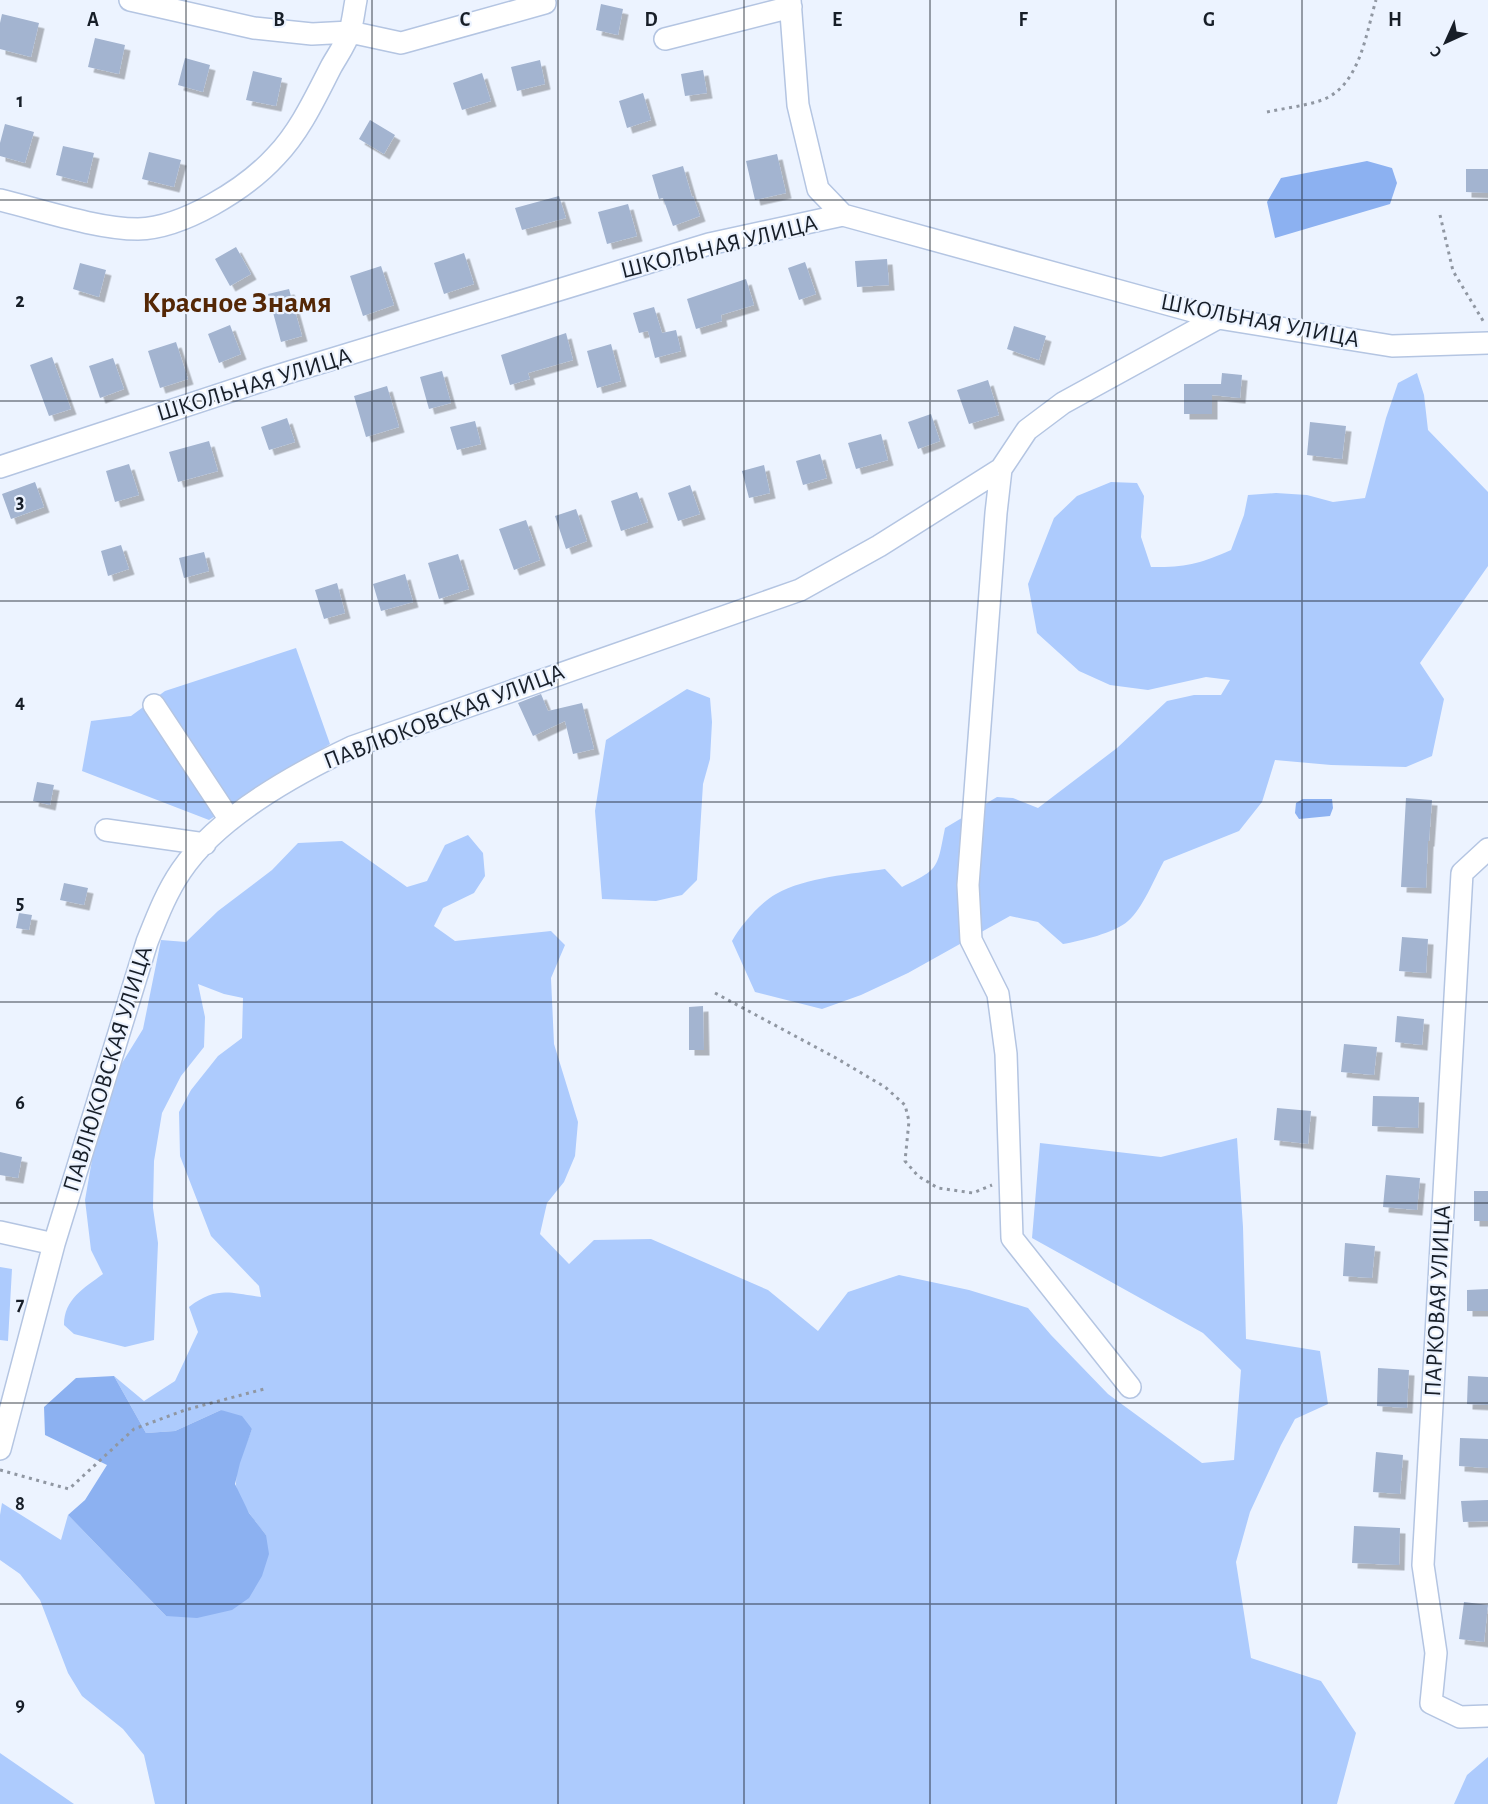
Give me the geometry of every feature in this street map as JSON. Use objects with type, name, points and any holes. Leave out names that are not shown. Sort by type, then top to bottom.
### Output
[{"type":"street","points":[[130,0],[255,28],[312,33],[350,32],[401,43],[545,3]]},
{"type":"street","points":[[0,200],[111,227],[140,229],[170,223],[192,214],[238,188],[275,158],[297,130],[350,32],[356,0]]},
{"type":"street","points":[[664,39],[791,3],[798,105],[818,189],[843,216]]},
{"type":"street","name":"ШКОЛЬНАЯ УЛИЦА","points":[[0,467],[267,379],[709,244],[843,216],[1218,318],[1392,346],[1488,343]]},
{"type":"street","name":"ПАВЛЮКОВСКАЯ УЛИЦА","points":[[0,1449],[54,1244],[150,934],[167,895],[182,870],[230,820],[285,783],[322,761],[352,747],[800,590],[879,546],[1001,469],[1027,430],[1063,403],[1218,318]]},
{"type":"street","points":[[1001,469],[968,885],[971,940],[998,994],[1006,1053],[1012,1238],[1130,1387]]},
{"type":"street","points":[[154,705],[230,820]]},
{"type":"street","points":[[106,830],[205,844]]},
{"type":"street","name":"ПАРКОВАЯ УЛИЦА","points":[[1488,849],[1462,873],[1423,1565],[1436,1653],[1431,1703],[1460,1717],[1488,1716]]},
{"type":"street","points":[[0,1232],[54,1244]]},
{"type":"path","points":[[1268,112],[1324,99],[1342,86],[1353,72],[1376,0]]},
{"type":"path","points":[[1440,215],[1453,271],[1488,328]]},
{"type":"path","points":[[715,993],[865,1075],[885,1087],[905,1105],[909,1121],[905,1161],[918,1176],[938,1188],[973,1192],[1010,1177]]},
{"type":"path","points":[[0,1470],[69,1489],[134,1429],[185,1410],[264,1389]]},
{"type":"shaded area","points":[[1367,161],[1392,168],[1397,183],[1390,204],[1275,238],[1267,202],[1281,178]]},
{"type":"shaded area","points":[[1417,373],[1424,395],[1428,430],[1488,492],[1488,566],[1420,663],[1444,699],[1432,756],[1406,767],[1331,765],[1275,760],[1262,802],[1239,831],[1164,861],[1133,915],[1122,925],[1106,933],[1063,944],[1038,922],[1010,916],[908,973],[861,995],[822,1009],[755,992],[732,941],[751,915],[776,894],[815,880],[885,869],[902,887],[924,876],[935,866],[945,828],[997,797],[1013,798],[1038,808],[1117,748],[1167,701],[1194,695],[1221,695],[1230,680],[1206,677],[1148,690],[1110,685],[1079,671],[1037,633],[1028,584],[1054,518],[1077,496],[1111,482],[1137,483],[1144,496],[1141,537],[1151,567],[1174,567],[1211,558],[1231,550],[1244,515],[1248,495],[1276,493],[1307,495],[1333,502],[1365,498],[1386,418],[1398,383]]},
{"type":"shaded area","points":[[296,648],[330,744],[209,820],[82,771],[91,721],[131,716],[165,691]]},
{"type":"shaded area","points":[[687,689],[710,698],[712,722],[710,759],[703,784],[697,880],[682,895],[656,901],[602,899],[595,811],[606,740]]},
{"type":"shaded area","points":[[1303,799],[1332,799],[1333,808],[1330,816],[1299,819],[1295,813],[1296,803]]},
{"type":"shaded area","points":[[468,835],[483,853],[485,876],[474,893],[443,908],[434,926],[455,941],[551,931],[565,945],[551,978],[554,1044],[578,1122],[575,1156],[564,1182],[547,1203],[540,1234],[569,1264],[594,1240],[651,1239],[768,1290],[818,1331],[848,1292],[899,1275],[969,1290],[1028,1308],[1108,1394],[1202,1463],[1234,1460],[1241,1370],[1203,1333],[1032,1238],[1040,1143],[1161,1157],[1237,1138],[1243,1227],[1246,1339],[1320,1351],[1328,1404],[1295,1419],[1250,1512],[1236,1562],[1251,1658],[1321,1681],[1356,1733],[1337,1804],[155,1804],[144,1755],[123,1729],[82,1696],[68,1673],[40,1600],[20,1574],[0,1560],[0,1515],[2,1503],[61,1540],[68,1515],[166,1616],[266,1535],[247,1510],[236,1483],[242,1455],[252,1429],[221,1410],[175,1431],[146,1433],[114,1376],[144,1401],[175,1381],[198,1332],[189,1307],[199,1300],[216,1294],[232,1293],[261,1297],[259,1286],[211,1236],[180,1156],[179,1112],[191,1090],[218,1056],[242,1038],[243,998],[224,994],[198,984],[205,1017],[204,1047],[181,1076],[162,1113],[154,1161],[153,1208],[158,1243],[154,1340],[125,1347],[74,1334],[64,1325],[67,1308],[71,1301],[82,1289],[103,1274],[91,1250],[85,1200],[100,1114],[114,1076],[143,1029],[161,940],[186,942],[218,911],[272,870],[298,843],[342,841],[407,887],[427,881],[445,845]]},
{"type":"shaded area","points":[[0,1267],[12,1269],[8,1341],[0,1340]]},
{"type":"shaded area","points":[[114,1376],[146,1433],[175,1431],[221,1410],[242,1416],[252,1429],[235,1484],[249,1513],[266,1535],[269,1554],[262,1576],[249,1598],[232,1610],[197,1618],[166,1616],[68,1515],[85,1500],[107,1465],[45,1435],[44,1407],[76,1378]]},
{"type":"shaded area","points":[[0,1753],[74,1804],[0,1804]]},
{"type":"shaded area","points":[[1488,1757],[1488,1804],[1454,1804],[1467,1775]]},
{"type":"building","points":[[601,4],[623,9],[618,35],[596,30]]},
{"type":"building","points":[[2,14],[39,23],[31,57],[0,49]]},
{"type":"building","points":[[95,38],[125,45],[119,74],[88,67]]},
{"type":"building","points":[[185,58],[210,65],[203,92],[178,85]]},
{"type":"building","points":[[540,60],[545,84],[517,91],[511,67]]},
{"type":"building","points":[[703,70],[707,93],[685,96],[681,74]]},
{"type":"building","points":[[253,71],[282,78],[276,106],[246,100]]},
{"type":"building","points":[[482,73],[491,101],[462,110],[453,83]]},
{"type":"building","points":[[643,93],[651,120],[627,128],[619,101]]},
{"type":"building","points":[[370,120],[395,135],[384,154],[359,139]]},
{"type":"building","points":[[5,124],[34,132],[25,163],[0,156],[0,143]]},
{"type":"building","points":[[63,146],[94,153],[87,183],[56,175]]},
{"type":"building","points":[[149,152],[181,160],[174,187],[142,179]]},
{"type":"building","points":[[777,154],[786,193],[755,200],[746,161]]},
{"type":"building","points":[[683,166],[700,216],[673,226],[663,198],[659,199],[652,175]]},
{"type":"building","points":[[1466,169],[1488,169],[1488,193],[1466,192]]},
{"type":"building","points":[[559,196],[566,218],[522,230],[515,208]]},
{"type":"building","points":[[628,204],[637,236],[607,244],[598,212]]},
{"type":"building","points":[[236,247],[251,274],[230,286],[215,259]]},
{"type":"building","points":[[464,253],[474,284],[444,294],[434,263]]},
{"type":"building","points":[[887,259],[889,285],[857,287],[855,261]]},
{"type":"building","points":[[805,262],[816,294],[799,300],[788,268]]},
{"type":"building","points":[[80,263],[106,270],[99,297],[73,289]]},
{"type":"building","points":[[381,266],[394,305],[363,316],[350,276]]},
{"type":"building","points":[[746,279],[754,305],[721,315],[722,321],[696,329],[687,299]]},
{"type":"building","points":[[289,289],[302,336],[281,342],[268,294]]},
{"type":"building","points":[[654,307],[662,333],[676,330],[681,351],[655,358],[648,331],[639,333],[633,313]]},
{"type":"building","points":[[230,325],[241,354],[219,363],[208,334]]},
{"type":"building","points":[[1014,326],[1046,336],[1039,360],[1007,349]]},
{"type":"building","points":[[566,333],[573,360],[528,373],[530,379],[510,385],[501,355]]},
{"type":"building","points":[[176,342],[188,379],[160,388],[148,351]]},
{"type":"building","points":[[611,344],[621,381],[597,388],[587,351]]},
{"type":"building","points":[[52,357],[71,409],[49,416],[30,365]]},
{"type":"building","points":[[113,358],[124,389],[100,398],[89,366]]},
{"type":"building","points":[[442,371],[451,403],[429,409],[420,377]]},
{"type":"building","points":[[1222,373],[1242,375],[1240,398],[1212,395],[1212,414],[1184,414],[1184,384],[1221,384]]},
{"type":"building","points":[[988,380],[999,415],[969,424],[957,390]]},
{"type":"building","points":[[387,386],[399,427],[366,437],[354,396]]},
{"type":"building","points":[[931,414],[940,441],[918,449],[908,422]]},
{"type":"building","points":[[287,418],[295,442],[269,450],[261,427]]},
{"type":"building","points":[[475,421],[481,444],[457,450],[450,427]]},
{"type":"building","points":[[1310,422],[1346,426],[1342,459],[1307,455]]},
{"type":"building","points":[[881,434],[888,460],[856,469],[848,443]]},
{"type":"building","points":[[209,441],[218,471],[178,482],[169,452]]},
{"type":"building","points":[[820,454],[827,478],[803,485],[796,461]]},
{"type":"building","points":[[129,464],[139,495],[115,502],[106,471]]},
{"type":"building","points":[[764,465],[770,493],[749,498],[742,471]]},
{"type":"building","points":[[35,482],[44,507],[11,519],[2,494]]},
{"type":"building","points":[[690,485],[700,514],[678,521],[668,493]]},
{"type":"building","points":[[637,492],[648,522],[621,531],[611,501]]},
{"type":"building","points":[[576,509],[587,541],[566,549],[555,516]]},
{"type":"building","points":[[526,520],[540,560],[514,570],[499,529]]},
{"type":"building","points":[[121,545],[129,569],[108,576],[101,551]]},
{"type":"building","points":[[204,552],[209,571],[184,578],[179,558]]},
{"type":"building","points":[[458,554],[469,589],[439,599],[428,563]]},
{"type":"building","points":[[405,574],[413,602],[381,611],[373,584]]},
{"type":"building","points":[[337,583],[345,613],[324,619],[315,590]]},
{"type":"building","points":[[541,694],[548,711],[582,703],[594,749],[573,754],[565,721],[533,736],[518,703]]},
{"type":"building","points":[[37,782],[54,785],[50,805],[33,801]]},
{"type":"building","points":[[1406,798],[1432,800],[1426,888],[1401,887]]},
{"type":"building","points":[[64,883],[88,888],[84,905],[60,900]]},
{"type":"building","points":[[19,913],[32,915],[29,930],[16,928]]},
{"type":"building","points":[[1402,937],[1428,939],[1426,973],[1399,971]]},
{"type":"building","points":[[703,1006],[704,1050],[689,1050],[689,1007]]},
{"type":"building","points":[[1397,1016],[1424,1019],[1422,1045],[1395,1042]]},
{"type":"building","points":[[1344,1044],[1377,1047],[1374,1075],[1341,1072]]},
{"type":"building","points":[[1373,1096],[1419,1097],[1418,1128],[1372,1126]]},
{"type":"building","points":[[1277,1108],[1311,1111],[1308,1144],[1274,1140]]},
{"type":"building","points":[[0,1152],[22,1157],[18,1178],[0,1175]]},
{"type":"building","points":[[1386,1175],[1420,1178],[1417,1210],[1383,1207]]},
{"type":"building","points":[[1474,1191],[1488,1191],[1488,1221],[1474,1221]]},
{"type":"building","points":[[1345,1243],[1375,1246],[1372,1278],[1343,1276]]},
{"type":"building","points":[[1488,1289],[1488,1311],[1467,1311],[1467,1290]]},
{"type":"building","points":[[1378,1368],[1409,1370],[1407,1408],[1377,1406]]},
{"type":"building","points":[[1468,1376],[1488,1377],[1488,1405],[1467,1404]]},
{"type":"building","points":[[1460,1438],[1488,1439],[1488,1468],[1459,1466]]},
{"type":"building","points":[[1376,1452],[1403,1455],[1400,1494],[1373,1492]]},
{"type":"building","points":[[1488,1500],[1488,1521],[1463,1522],[1461,1501]]},
{"type":"building","points":[[1354,1526],[1400,1528],[1399,1565],[1352,1563]]},
{"type":"building","points":[[1464,1602],[1488,1605],[1484,1642],[1459,1639]]},
{"type":"district","name":"Красное Знамя","points":[[237,303]]}]
